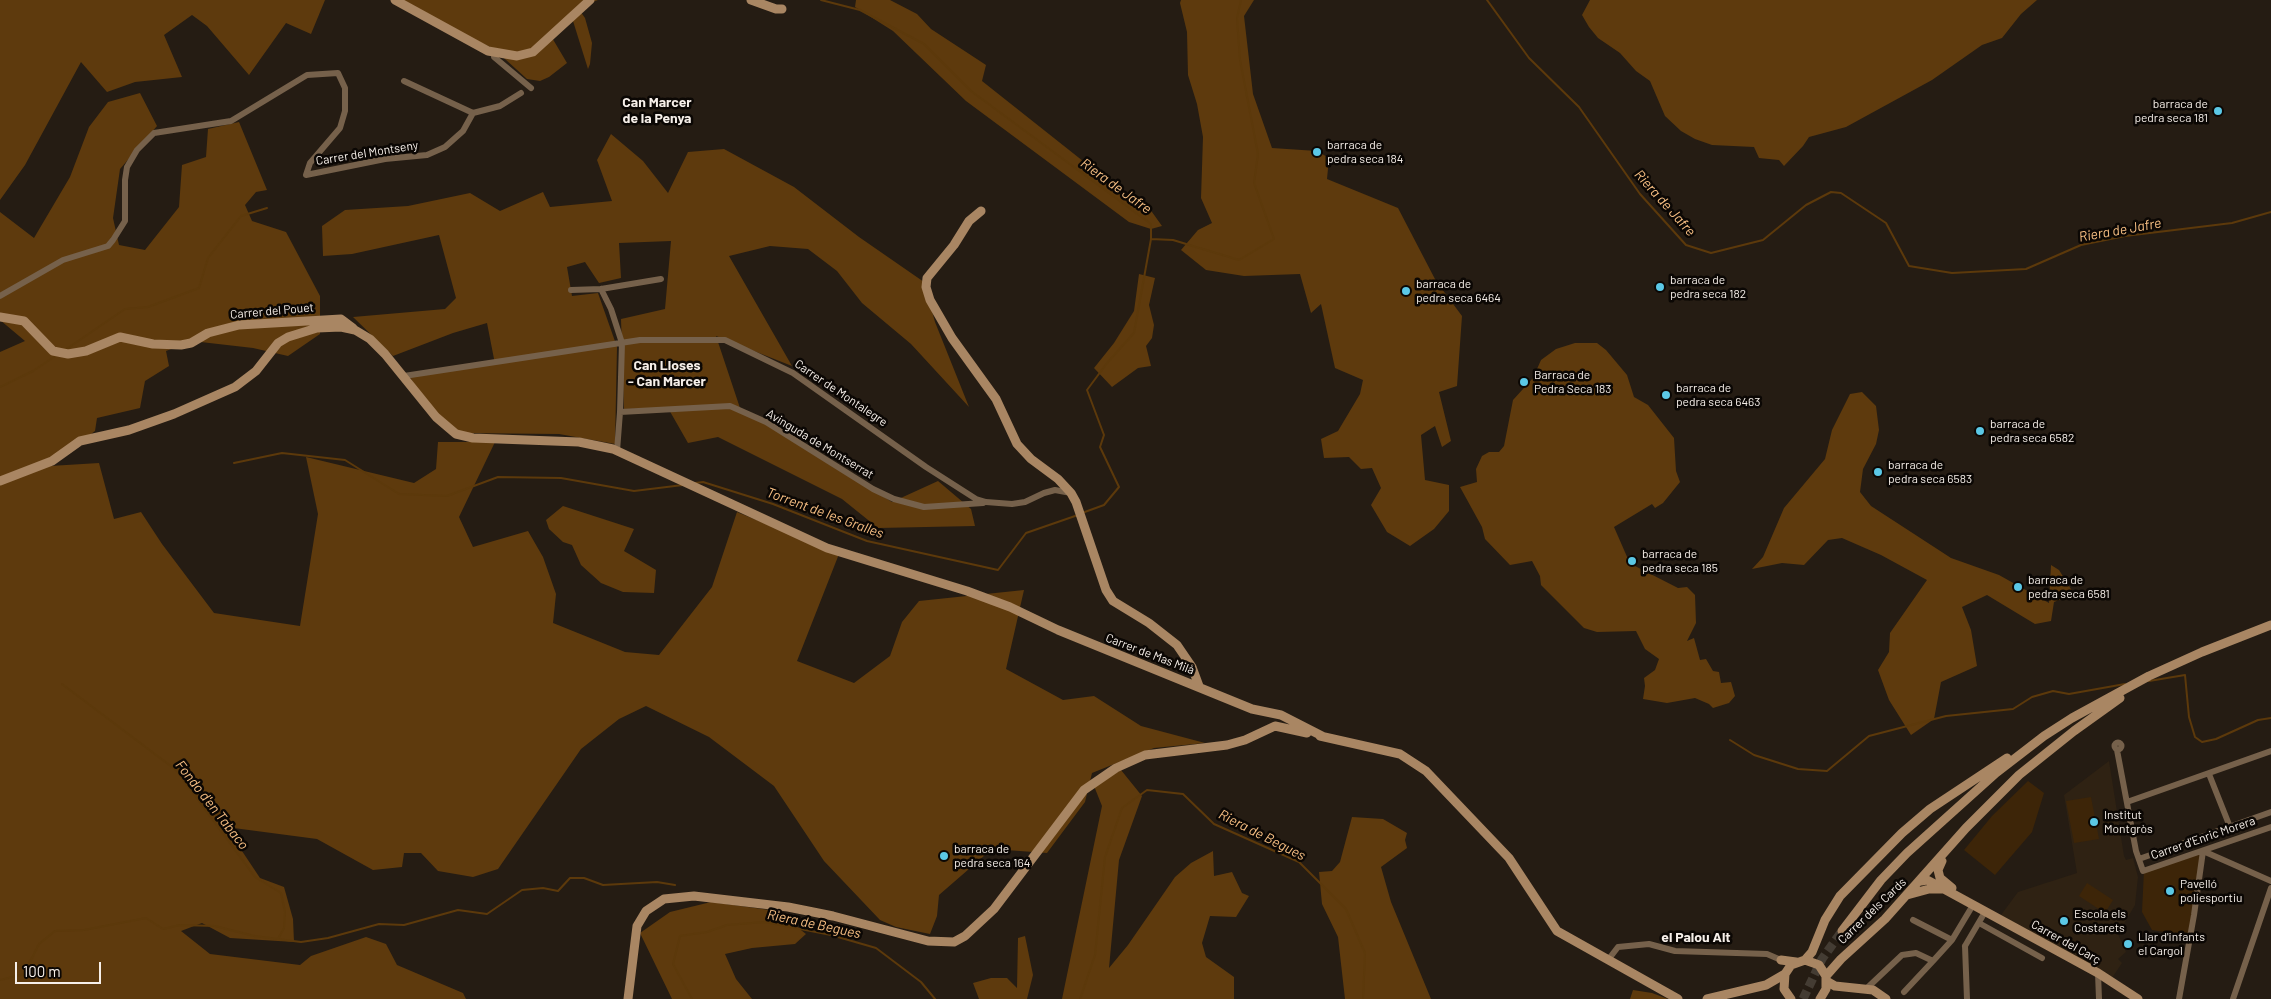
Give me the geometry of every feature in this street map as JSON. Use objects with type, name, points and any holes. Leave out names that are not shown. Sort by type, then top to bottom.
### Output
[{"type":"street","points":[[396,0],[469,42],[494,52],[524,56],[533,52],[590,0]]},
{"type":"street","points":[[751,0],[776,9],[782,9]]},
{"type":"street","points":[[494,52],[494,57],[531,88]]},
{"type":"street","name":"Carrer del Montseny","points":[[0,296],[63,260],[108,246],[125,221],[125,180],[128,167],[137,150],[154,133],[232,121],[307,75],[338,72],[345,88],[345,111],[340,128],[310,164],[306,174],[385,160],[427,155],[445,148],[463,130],[473,113]]},
{"type":"street","points":[[404,81],[473,113],[500,106],[521,93]]},
{"type":"street","points":[[981,211],[969,221],[954,245],[927,278],[926,288],[930,300],[952,338],[996,399],[1018,444],[1032,459],[1058,479],[1071,493],[1076,502],[1101,578],[1113,601],[1149,623],[1177,645],[1192,667],[1199,686]]},
{"type":"street","points":[[571,290],[601,288],[662,279]]},
{"type":"street","points":[[601,288],[622,343],[617,451]]},
{"type":"street","name":"Carrer del Pouet","points":[[0,317],[24,321],[53,350],[68,354],[86,350],[120,337],[153,344],[181,345],[191,343],[208,333],[239,325],[341,319],[370,339],[404,376],[436,417],[456,434],[473,438],[579,442],[617,451]]},
{"type":"street","points":[[0,481],[52,461],[80,441],[129,430],[174,414],[235,387],[256,371],[278,343],[288,337],[317,328],[341,327],[355,330]]},
{"type":"street","name":"Carrer de Montalegre","points":[[404,376],[656,338],[724,340],[793,373],[926,468],[976,499],[986,502],[1018,504],[1055,490],[1071,493]]},
{"type":"street","name":"Avinguda de Montserrat","points":[[620,412],[730,406],[766,422],[873,489],[894,499],[924,506],[986,502]]},
{"type":"street","name":"Carrer de Mas Milà","points":[[617,451],[827,548],[967,591],[1010,607],[1119,656],[1199,686],[1252,709],[1280,715],[1324,737]]},
{"type":"street","points":[[1842,931],[1881,880],[1907,853],[2015,757],[2065,722],[2134,684],[2202,652],[2271,624]]},
{"type":"street","name":"Carrer dels Cards","points":[[1827,979],[1841,959],[1885,919],[1987,806],[2019,775],[2074,731],[2124,695],[2134,684]]},
{"type":"street","points":[[628,999],[637,926],[646,911],[664,899],[694,896],[788,907],[833,916],[928,941],[954,942],[965,936],[994,909],[1084,790],[1116,768],[1144,755],[1227,745],[1245,740],[1275,726],[1400,754],[1426,770],[1509,858],[1557,931],[1678,999]]},
{"type":"street","points":[[2118,750],[2139,859]]},
{"type":"street","points":[[2127,802],[2271,751]]},
{"type":"street","points":[[1707,999],[1766,985],[1800,961],[1816,944],[1825,920],[1840,896],[1902,833],[1930,809],[2000,762],[2015,757]]},
{"type":"street","points":[[2209,774],[2230,827]]},
{"type":"street","name":"Carrer d'Enric Morera","points":[[2271,812],[2139,859],[2143,871],[2271,827]]},
{"type":"street","name":"Carrer del Carç","points":[[1947,851],[1938,870],[1940,878],[1980,909]]},
{"type":"street","points":[[2179,999],[2203,851],[2271,881]]},
{"type":"street","name":"Carrer del Carç","points":[[1921,881],[1927,880],[1944,888],[2098,974],[2138,999]]},
{"type":"street","points":[[1907,895],[1929,888],[1944,888]]},
{"type":"street","points":[[2233,999],[2271,888]]},
{"type":"street","points":[[1967,999],[1965,946],[1979,923],[1980,909]]},
{"type":"street","points":[[1904,992],[1980,909]]},
{"type":"street","points":[[1913,920],[1965,946]]},
{"type":"street","points":[[1979,923],[2042,958]]},
{"type":"street","points":[[1608,960],[1618,948],[1648,944],[1675,950],[1767,954],[1781,960],[1819,965],[1827,979],[1845,987],[1873,990],[1886,999]]},
{"type":"street","points":[[1866,989],[1902,955],[1916,953],[1933,961]]},
{"type":"street","name":"Carrer dels Cards","points":[[1819,965],[1841,959]]},
{"type":"street","points":[[1781,960],[1786,971],[1784,992]]},
{"type":"street","points":[[2098,974],[2099,999]]},
{"type":"street","points":[[1822,997],[1827,979]]},
{"type":"street","points":[[1766,985],[1784,992],[1791,999]]},
{"type":"street","points":[[1822,997],[1845,987]]},
{"type":"shaded area","points":[[0,0],[325,0],[311,34],[286,23],[249,75],[207,26],[192,15],[164,35],[182,77],[135,82],[107,92],[81,62],[25,165],[0,200]]},
{"type":"shaded area","points":[[394,0],[598,0],[578,8],[585,18],[592,43],[590,64],[588,69],[573,21],[551,36],[567,63],[549,77],[540,81],[527,79],[494,49]]},
{"type":"shaded area","points":[[856,0],[890,0],[917,14],[931,29],[986,65],[982,81],[1117,188],[1147,205],[1162,226],[1151,229],[1129,222],[966,101],[893,31],[855,7]]},
{"type":"shaded area","points":[[1181,0],[1254,0],[1244,16],[1253,94],[1272,148],[1317,151],[1329,158],[1327,179],[1398,208],[1436,281],[1462,316],[1457,386],[1439,392],[1451,441],[1442,447],[1435,426],[1421,435],[1425,480],[1449,485],[1449,511],[1434,529],[1410,546],[1387,532],[1371,505],[1381,488],[1372,468],[1361,469],[1349,457],[1324,458],[1321,439],[1338,431],[1360,394],[1363,380],[1335,368],[1321,304],[1311,313],[1300,274],[1244,276],[1206,270],[1181,250],[1198,230],[1212,223],[1201,198],[1203,137],[1197,104],[1188,75],[1187,32],[1180,3]]},
{"type":"shaded area","points":[[1590,0],[2037,0],[2021,14],[2002,38],[1982,45],[1932,80],[1846,127],[1809,137],[1784,166],[1779,160],[1759,158],[1754,147],[1712,145],[1695,139],[1681,131],[1665,116],[1650,81],[1636,71],[1620,53],[1598,38],[1589,27],[1582,15]]},
{"type":"shaded area","points":[[140,93],[157,126],[120,169],[113,218],[119,245],[145,250],[179,207],[182,165],[206,157],[208,129],[239,122],[267,190],[256,192],[245,205],[252,221],[286,232],[320,296],[320,334],[288,356],[253,348],[192,341],[166,351],[169,366],[145,381],[140,408],[97,418],[95,431],[50,466],[99,463],[114,519],[141,512],[162,544],[214,613],[300,626],[318,514],[306,457],[414,483],[436,469],[438,442],[495,442],[459,517],[473,547],[528,531],[543,557],[556,594],[553,623],[625,652],[659,655],[712,587],[737,512],[839,554],[797,661],[854,683],[890,656],[902,622],[919,601],[1024,590],[1006,669],[1063,700],[1094,696],[1141,726],[1205,743],[1154,748],[1092,773],[1085,802],[1047,853],[992,849],[939,895],[937,916],[930,934],[896,927],[880,920],[824,861],[774,786],[709,737],[646,706],[619,719],[581,749],[498,869],[473,877],[438,871],[421,853],[404,853],[402,867],[373,870],[317,839],[226,827],[260,878],[284,887],[293,919],[294,942],[230,938],[202,923],[181,931],[210,954],[300,965],[311,956],[366,937],[386,944],[397,965],[463,993],[466,999],[0,999],[0,352],[25,341],[0,320],[0,212],[34,238],[70,177],[89,127],[108,102]]},
{"type":"shaded area","points":[[611,134],[643,161],[668,193],[688,152],[724,149],[794,187],[859,237],[924,282],[935,322],[969,407],[911,344],[862,303],[837,271],[808,249],[770,246],[729,256],[792,366],[716,336],[740,408],[892,502],[938,481],[971,509],[975,526],[878,528],[842,499],[718,437],[688,443],[668,408],[624,409],[621,319],[665,309],[671,241],[619,243],[621,278],[599,283],[585,262],[567,267],[572,296],[598,293],[617,347],[615,444],[559,434],[455,433],[422,397],[410,377],[495,364],[487,323],[453,333],[393,356],[353,317],[445,309],[456,298],[439,235],[352,254],[323,256],[322,226],[345,210],[408,206],[470,193],[500,211],[543,192],[550,207],[612,201],[597,160]]},
{"type":"shaded area","points":[[1139,274],[1155,278],[1149,305],[1154,325],[1152,338],[1146,346],[1151,366],[1138,368],[1112,387],[1094,368],[1114,343],[1134,311]]},
{"type":"shaded area","points":[[1575,343],[1597,343],[1606,350],[1627,375],[1634,397],[1648,405],[1674,438],[1676,471],[1680,482],[1663,503],[1655,508],[1652,504],[1614,527],[1628,559],[1633,565],[1678,588],[1687,587],[1695,595],[1696,623],[1687,641],[1694,638],[1700,660],[1706,659],[1713,671],[1719,672],[1721,683],[1731,682],[1735,696],[1729,703],[1713,708],[1709,704],[1695,698],[1667,703],[1643,699],[1644,678],[1655,670],[1659,659],[1645,649],[1636,631],[1597,632],[1584,628],[1541,585],[1540,576],[1532,561],[1510,565],[1485,539],[1482,527],[1460,487],[1477,482],[1476,469],[1482,456],[1489,452],[1499,452],[1504,446],[1513,400],[1533,378],[1541,360],[1556,349]]},
{"type":"shaded area","points":[[1862,392],[1876,406],[1879,430],[1876,444],[1863,469],[1860,492],[1871,506],[1951,558],[1999,575],[2049,603],[2051,565],[2059,570],[2074,594],[2054,602],[2051,621],[2035,624],[1987,595],[1962,607],[1971,630],[1977,666],[1941,682],[1934,719],[1911,735],[1889,700],[1878,670],[1889,652],[1890,633],[1927,580],[1881,555],[1842,538],[1828,540],[1804,565],[1782,563],[1752,569],[1763,557],[1784,508],[1825,459],[1832,430],[1850,394]]},
{"type":"shaded area","points":[[563,506],[634,529],[624,551],[656,570],[654,593],[623,592],[601,583],[581,565],[572,545],[563,542],[549,529],[546,520]]},
{"type":"shaded area","name":"Escola els Costarets","points":[[2109,761],[2124,856],[2126,860],[2133,858],[2138,877],[2135,905],[2118,934],[2126,952],[2118,959],[2122,963],[2110,981],[1998,919],[2018,892],[2077,873],[2064,795]]},
{"type":"shaded area","points":[[1121,770],[1142,796],[1119,860],[1109,968],[1128,945],[1175,877],[1191,863],[1213,851],[1214,876],[1232,872],[1242,893],[1249,896],[1236,917],[1210,916],[1202,943],[1206,957],[1234,977],[1234,999],[1062,999],[1102,806],[1094,786]]},
{"type":"shaded area","points":[[2028,781],[2044,793],[2032,832],[1995,875],[1964,850],[1992,816]]},
{"type":"shaded area","points":[[2091,797],[2099,839],[2074,843],[2066,801]]},
{"type":"shaded area","points":[[1352,817],[1383,819],[1407,833],[1405,840],[1407,848],[1381,867],[1391,902],[1431,999],[1345,999],[1338,937],[1322,904],[1319,872],[1332,871],[1340,862]]},
{"type":"shaded area","name":"Pavelló poliesportiu","points":[[2203,851],[2191,936],[2152,930],[2142,912],[2144,870]]},
{"type":"shaded area","points":[[2087,883],[2113,900],[2105,913],[2079,896]]},
{"type":"shaded area","points":[[711,902],[777,911],[806,934],[795,944],[752,948],[725,954],[736,979],[752,999],[672,999],[640,933],[670,912]]},
{"type":"shaded area","points":[[1025,936],[1033,975],[1027,999],[979,999],[973,983],[991,978],[1007,978],[1017,988],[1018,938]]},
{"type":"shaded area","points":[[1633,990],[1652,993],[1668,999],[1630,999]]},
{"type":"waterway","name":"Riera de Jafre","points":[[821,0],[860,10],[924,44],[971,91],[1151,224],[1151,239],[1173,240],[1239,260],[1274,239],[1254,183],[1258,154],[1240,60],[1237,18],[1241,0]]},
{"type":"waterway","name":"Riera de Jafre","points":[[1487,0],[1529,58],[1579,107],[1640,194],[1686,245],[1711,253],[1763,240],[1806,205],[1831,192],[1841,193],[1886,223],[1909,266],[1952,273],[2026,269],[2081,245],[2125,236],[2232,223],[2271,212]]},
{"type":"waterway","points":[[65,350],[125,309],[148,307],[199,288],[208,258],[241,216],[267,208]]},
{"type":"waterway","name":"Torrent de les Gralles","points":[[1082,513],[1104,505],[1119,487],[1100,447],[1104,435],[1087,390],[1107,363],[1134,333],[1151,239]]},
{"type":"waterway","points":[[0,387],[33,371],[57,355]]},
{"type":"waterway","name":"Torrent de les Gralles","points":[[234,463],[282,453],[345,460],[399,494],[447,496],[498,477],[561,478],[634,491],[683,485]]},
{"type":"waterway","name":"Torrent de les Gralles","points":[[695,483],[703,482],[773,504],[867,541],[998,570],[1026,533],[1078,515]]},
{"type":"waterway","points":[[2149,681],[2185,675],[2189,717],[2195,737],[2202,742],[2216,739],[2258,720],[2271,718]]},
{"type":"waterway","name":"Fondo d'en Tabaco","points":[[62,684],[176,770],[255,877],[281,893],[285,912],[284,928],[278,939]]},
{"type":"waterway","points":[[1730,740],[1754,755],[1798,769],[1827,771],[1869,736],[1946,716],[2013,709],[2032,697],[2053,691],[2069,694],[2125,684]]},
{"type":"waterway","name":"Riera de Begues","points":[[1080,999],[1095,955],[1105,857],[1122,808],[1147,790],[1183,794],[1214,824],[1299,862],[1346,909],[1365,953],[1363,999]]},
{"type":"waterway","points":[[0,980],[24,974],[39,944],[55,931],[84,930],[146,918],[163,929],[180,925],[215,926],[254,936],[301,942],[328,938],[379,924],[404,925],[458,910],[487,914],[522,890],[543,888],[558,891],[570,878],[584,878],[603,885],[657,882],[675,885]]},
{"type":"waterway","name":"Riera de Begues","points":[[692,999],[673,964],[680,936],[707,932],[727,925],[765,922],[831,935],[876,948],[921,982],[935,999]]},
{"type":"tunnel","points":[[1803,999],[1822,959],[1842,931]]},
{"type":"place","name":"barraca de pedra seca 181","points":[[2218,111]]},
{"type":"place","name":"barraca de pedra seca 184","points":[[1317,152]]},
{"type":"place","name":"barraca de pedra seca 182","points":[[1660,287]]},
{"type":"place","name":"barraca de pedra seca 6464","points":[[1406,291]]},
{"type":"place","name":"Barraca de Pedra Seca 183","points":[[1524,382]]},
{"type":"place","name":"barraca de pedra seca 6463","points":[[1666,395]]},
{"type":"place","name":"barraca de pedra seca 6582","points":[[1980,431]]},
{"type":"place","name":"barraca de pedra seca 6583","points":[[1878,472]]},
{"type":"place","name":"barraca de pedra seca 185","points":[[1632,561]]},
{"type":"place","name":"barraca de pedra seca 6581","points":[[2018,587]]},
{"type":"place","name":"Institut Montgròs","points":[[2094,822]]},
{"type":"place","name":"barraca de pedra seca 164","points":[[944,856]]},
{"type":"place","name":"Pavelló poliesportiu","points":[[2170,891]]},
{"type":"place","name":"Escola els Costarets","points":[[2064,921]]},
{"type":"place","name":"Llar d'infants el Cargol","points":[[2128,944]]},
{"type":"district","name":"Can Marcer de la Penya","points":[[657,110]]},
{"type":"district","name":"Can Lloses - Can Marcer","points":[[667,374]]},
{"type":"district","name":"el Palou Alt","points":[[1696,937]]}]
